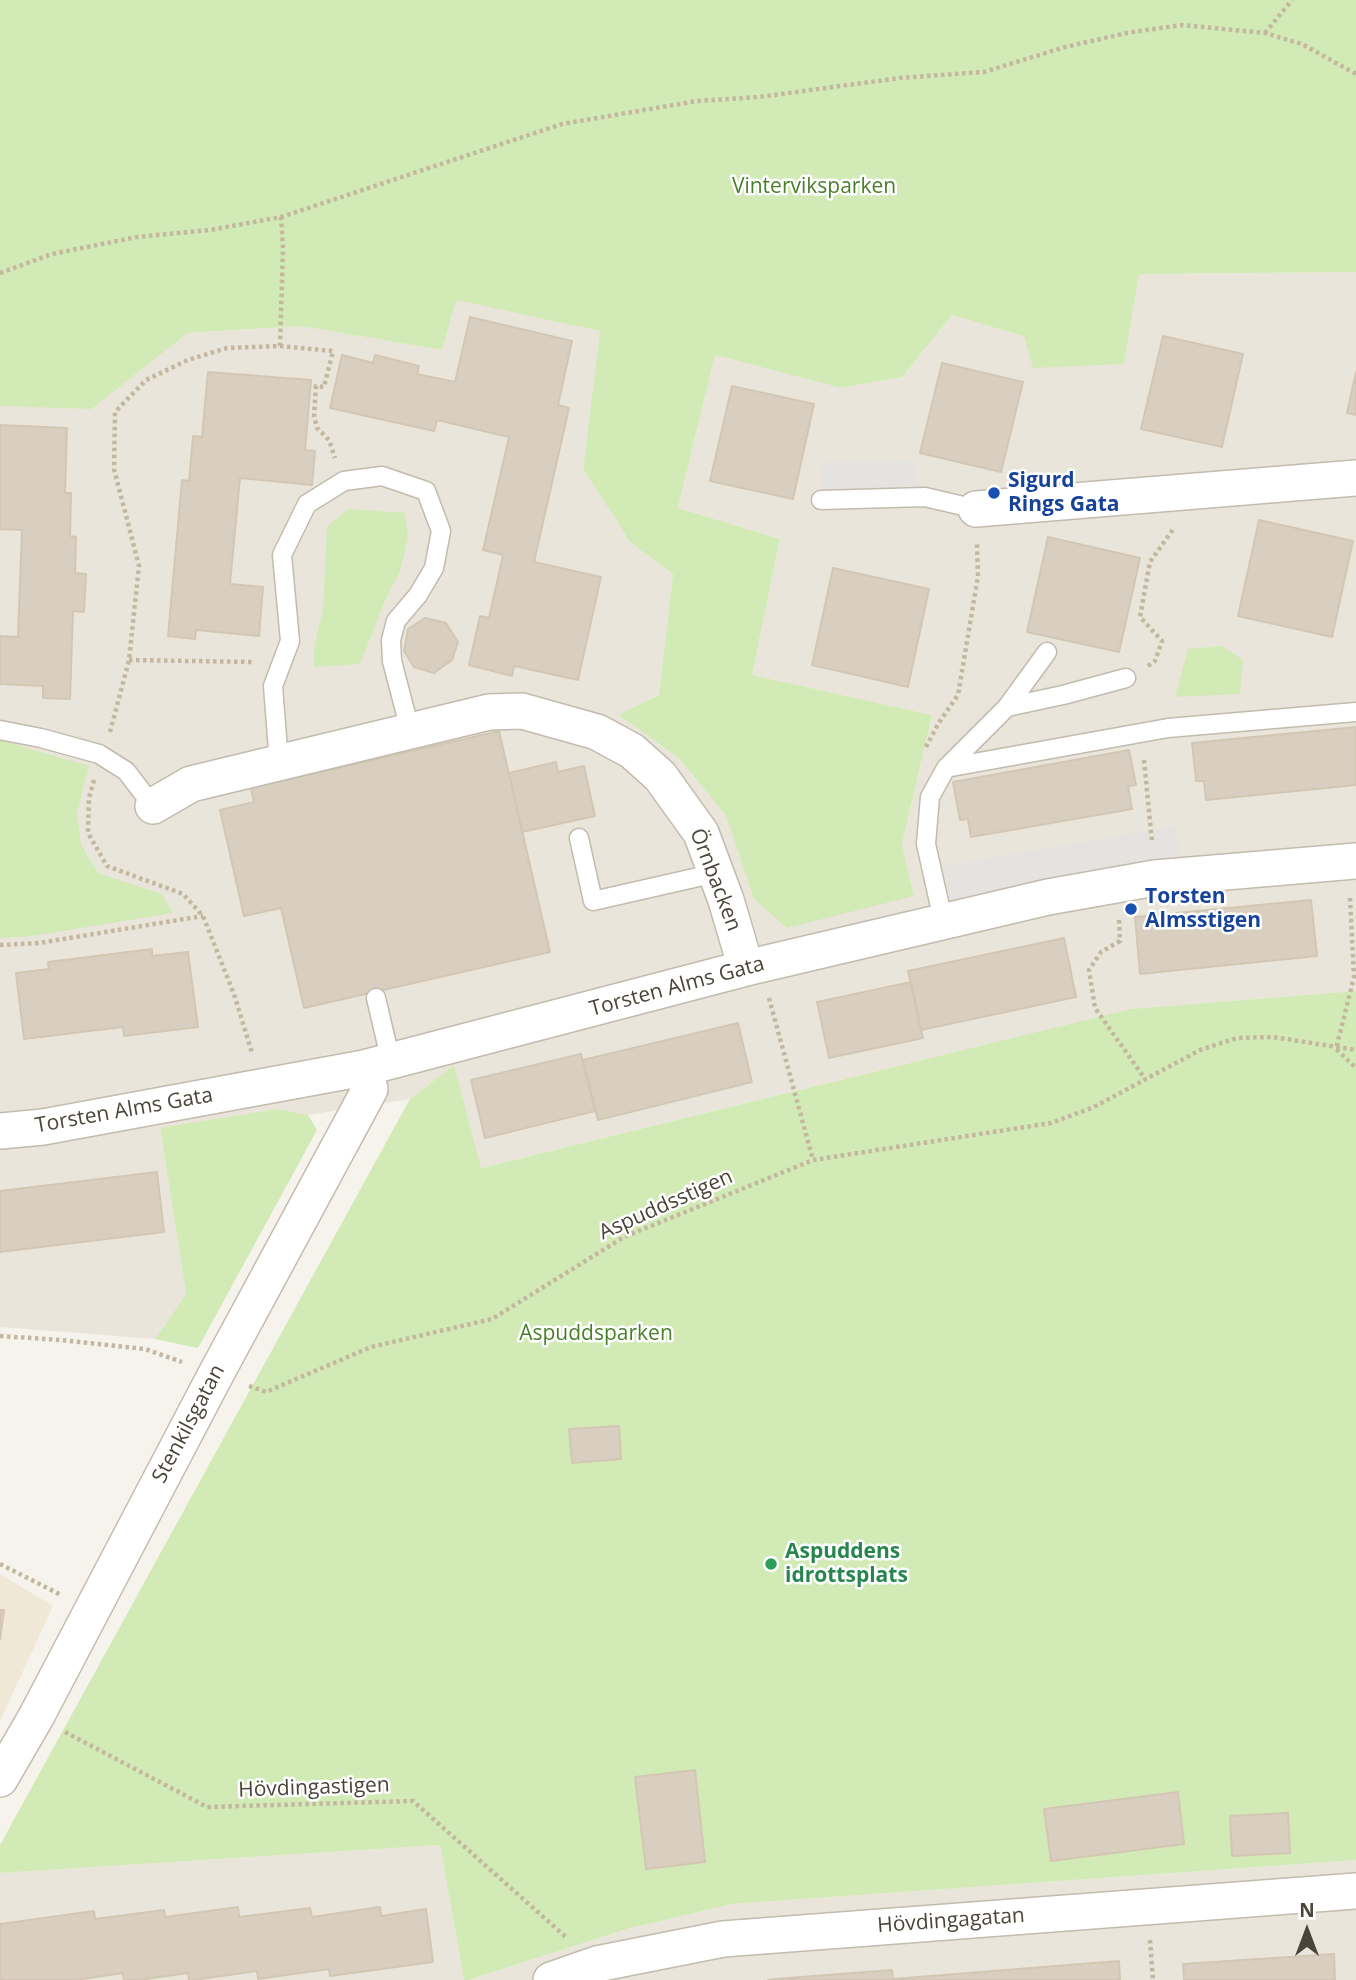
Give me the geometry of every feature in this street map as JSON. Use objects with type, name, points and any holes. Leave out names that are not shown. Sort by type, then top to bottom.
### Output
[{"type":"street","points":[[976,509],[1356,478]]},
{"type":"street","name":"Örnbacken","points":[[153,806],[191,784],[489,712],[522,711],[597,732],[632,751],[660,776],[701,833],[746,968]]},
{"type":"street","name":"Torsten Alms Gata","points":[[0,1131],[43,1127],[378,1065],[746,968],[1048,897],[1155,878],[1356,861]]},
{"type":"street","name":"Stenkilsgatan","points":[[0,1779],[36,1717],[90,1610],[370,1089],[378,1065]]},
{"type":"street","name":"Hövdingagatan","points":[[551,1980],[597,1964],[723,1939],[1356,1891]]},
{"type":"lane","points":[[279,763],[273,686],[290,641],[282,555],[307,504],[344,481],[382,477],[426,491],[442,531],[434,568],[418,594],[396,621],[391,640],[392,661],[410,730]]},
{"type":"lane","points":[[821,500],[925,497],[976,509]]},
{"type":"lane","points":[[943,920],[926,844],[930,797],[946,768],[1007,707],[1047,652]]},
{"type":"lane","points":[[1007,707],[1125,678]]},
{"type":"lane","points":[[946,768],[1168,728],[1356,712]]},
{"type":"lane","name":"Örnbacken","points":[[0,730],[99,754],[126,771],[153,806]]},
{"type":"lane","points":[[579,838],[593,901],[716,873]]},
{"type":"lane","points":[[376,998],[378,1065]]},
{"type":"path","points":[[1265,33],[1292,0]]},
{"type":"path","points":[[0,273],[64,252],[137,237],[210,230],[281,217],[562,124],[697,102],[759,97],[900,78],[984,72],[1065,47],[1182,24],[1265,33],[1302,44],[1356,74]]},
{"type":"path","points":[[280,346],[283,249],[281,217]]},
{"type":"path","points":[[249,1048],[234,994],[203,916],[183,894],[107,866],[88,833],[89,798],[99,754],[110,732],[129,660],[139,566],[114,469],[115,412],[146,380],[188,360],[227,348],[280,346],[333,351],[324,387],[316,386],[314,416],[317,428],[329,439],[344,481]]},
{"type":"path","points":[[1125,678],[1155,661],[1162,641],[1140,617],[1150,562]]},
{"type":"path","points":[[938,724],[958,695],[978,576]]},
{"type":"path","points":[[129,660],[282,663]]},
{"type":"path","points":[[1142,733],[1155,878]]},
{"type":"path","points":[[1350,902],[1353,977],[1336,1049],[1356,1068]]},
{"type":"path","points":[[0,945],[39,943],[203,916]]},
{"type":"path","points":[[1120,941],[1101,952],[1089,970],[1095,1008],[1145,1079]]},
{"type":"path","points":[[746,968],[762,980],[768,993],[813,1160]]},
{"type":"path","name":"Aspuddsstigen","points":[[0,1336],[145,1349],[267,1392],[371,1348],[492,1320],[624,1237],[813,1160],[1051,1123],[1094,1107],[1200,1050],[1237,1038],[1273,1037],[1336,1049],[1356,1050]]},
{"type":"path","points":[[0,1564],[90,1610]]},
{"type":"path","name":"Hövdingastigen","points":[[36,1717],[207,1807],[413,1801],[597,1964]]},
{"type":"shaded area","points":[[1356,272],[1356,991],[1130,1009],[480,1168],[454,1065],[410,1099],[308,1115],[277,1109],[160,1129],[186,1294],[155,1339],[0,1327],[0,406],[91,408],[188,333],[300,326],[442,350],[455,299],[600,331],[583,469],[630,542],[673,574],[659,695],[620,715],[679,758],[726,816],[754,899],[914,896],[902,846],[932,715],[752,675],[780,539],[678,508],[715,355],[841,388],[902,377],[952,315],[1124,363],[1139,274]]},
{"type":"shaded area","points":[[915,460],[918,499],[823,502],[822,462]]},
{"type":"shaded area","points":[[1175,826],[1184,877],[953,920],[944,866]]},
{"type":"shaded area","points":[[0,1574],[53,1606],[0,1721]]},
{"type":"shaded area","points":[[440,1845],[464,1980],[0,1980],[0,1873]]},
{"type":"shaded area","points":[[1356,1860],[1356,1980],[468,1980],[627,1929],[732,1904]]},
{"type":"green space","name":"Vinterviksparken","points":[[0,0],[1356,0],[1356,272],[1139,274],[1124,364],[1033,368],[1024,336],[952,315],[902,377],[841,388],[715,355],[678,508],[780,539],[752,675],[932,715],[902,845],[914,896],[787,928],[754,899],[726,816],[679,758],[619,715],[659,695],[673,574],[630,542],[583,469],[600,331],[456,300],[442,350],[300,326],[188,333],[91,409],[0,406]]},
{"type":"green space","points":[[349,509],[405,513],[408,538],[400,571],[385,600],[360,664],[314,667],[314,647],[323,609],[327,526]]},
{"type":"green space","points":[[1222,646],[1243,660],[1240,694],[1175,697],[1188,649]]},
{"type":"green space","points":[[0,740],[89,766],[77,813],[81,845],[98,873],[162,894],[173,913],[32,936],[0,938]]},
{"type":"green space","name":"Aspuddsparken","points":[[1356,991],[1356,1860],[732,1904],[627,1929],[468,1980],[464,1980],[440,1845],[0,1873],[0,1845],[410,1099],[454,1065],[481,1168],[1130,1009]]},
{"type":"green space","points":[[277,1109],[308,1115],[317,1130],[198,1348],[155,1339],[186,1294],[160,1128]]},
{"type":"building","points":[[470,317],[572,341],[558,405],[569,408],[534,562],[601,577],[578,680],[514,666],[512,676],[469,665],[480,616],[489,618],[503,555],[483,550],[509,437],[437,420],[434,431],[330,408],[342,355],[373,363],[375,355],[419,366],[417,374],[455,382]]},
{"type":"building","points":[[1163,336],[1243,354],[1222,447],[1141,429]]},
{"type":"building","points":[[942,363],[1023,382],[1001,472],[920,453]]},
{"type":"building","points":[[208,372],[311,380],[305,450],[315,451],[312,485],[240,478],[230,584],[263,587],[259,636],[196,630],[195,639],[168,636],[182,480],[189,481],[193,436],[202,437]]},
{"type":"building","points":[[1356,372],[1356,415],[1347,413]]},
{"type":"building","points":[[732,386],[814,404],[793,499],[710,481]]},
{"type":"building","points":[[0,425],[67,428],[65,493],[71,493],[70,536],[76,537],[75,573],[86,574],[84,612],[73,611],[70,699],[43,698],[43,686],[0,684],[0,636],[18,637],[22,530],[0,529]]},
{"type":"building","points":[[1259,520],[1353,541],[1332,637],[1238,616]]},
{"type":"building","points":[[1048,537],[1140,558],[1119,652],[1027,632]]},
{"type":"building","points":[[833,568],[929,589],[908,687],[812,665]]},
{"type":"building","points":[[425,618],[446,623],[458,642],[452,660],[434,673],[414,667],[404,651],[408,629]]},
{"type":"building","points":[[1356,727],[1356,785],[1206,800],[1204,781],[1196,781],[1192,743]]},
{"type":"building","points":[[499,731],[550,952],[304,1008],[281,908],[244,916],[220,810],[254,802],[251,788]]},
{"type":"building","points":[[1129,750],[1136,785],[1128,786],[1132,809],[971,837],[968,819],[960,820],[953,782]]},
{"type":"building","points":[[556,762],[558,772],[584,766],[595,816],[522,832],[509,773]]},
{"type":"building","points":[[1311,900],[1317,956],[1140,974],[1135,917]]},
{"type":"building","points":[[1064,938],[1076,997],[921,1030],[908,971]]},
{"type":"building","points":[[152,949],[152,956],[188,952],[198,1027],[124,1036],[123,1027],[24,1039],[16,973],[49,969],[48,962]]},
{"type":"building","points":[[911,982],[923,1038],[829,1058],[817,1002]]},
{"type":"building","points":[[738,1023],[752,1082],[598,1120],[583,1060]]},
{"type":"building","points":[[581,1054],[595,1111],[485,1138],[471,1080]]},
{"type":"building","points":[[157,1172],[164,1232],[0,1252],[0,1191]]},
{"type":"building","points":[[619,1426],[621,1459],[572,1463],[569,1429]]},
{"type":"building","points":[[0,1610],[4,1610],[0,1639]]},
{"type":"building","points":[[695,1770],[705,1862],[646,1869],[635,1777]]},
{"type":"building","points":[[1178,1792],[1184,1844],[1051,1861],[1044,1809]]},
{"type":"building","points":[[1288,1813],[1290,1853],[1232,1856],[1230,1816]]},
{"type":"building","points":[[238,1907],[239,1917],[310,1908],[312,1917],[380,1907],[381,1916],[426,1909],[433,1962],[330,1976],[329,1969],[258,1979],[257,1971],[193,1980],[189,1980],[188,1973],[124,1980],[123,1973],[76,1980],[0,1980],[0,1924],[94,1911],[95,1919],[164,1910],[165,1917]]},
{"type":"building","points":[[1334,1954],[1335,1980],[1184,1980],[1183,1964]]},
{"type":"building","points":[[1119,1961],[1120,1980],[893,1980],[893,1979]]},
{"type":"building","points":[[892,1970],[893,1980],[768,1980],[776,1979]]},
{"type":"place","name":"Sigurd Rings Gata","points":[[994,493]]},
{"type":"place","name":"Torsten Almsstigen","points":[[1131,909]]},
{"type":"place","name":"Aspuddens idrottsplats","points":[[771,1564]]}]
